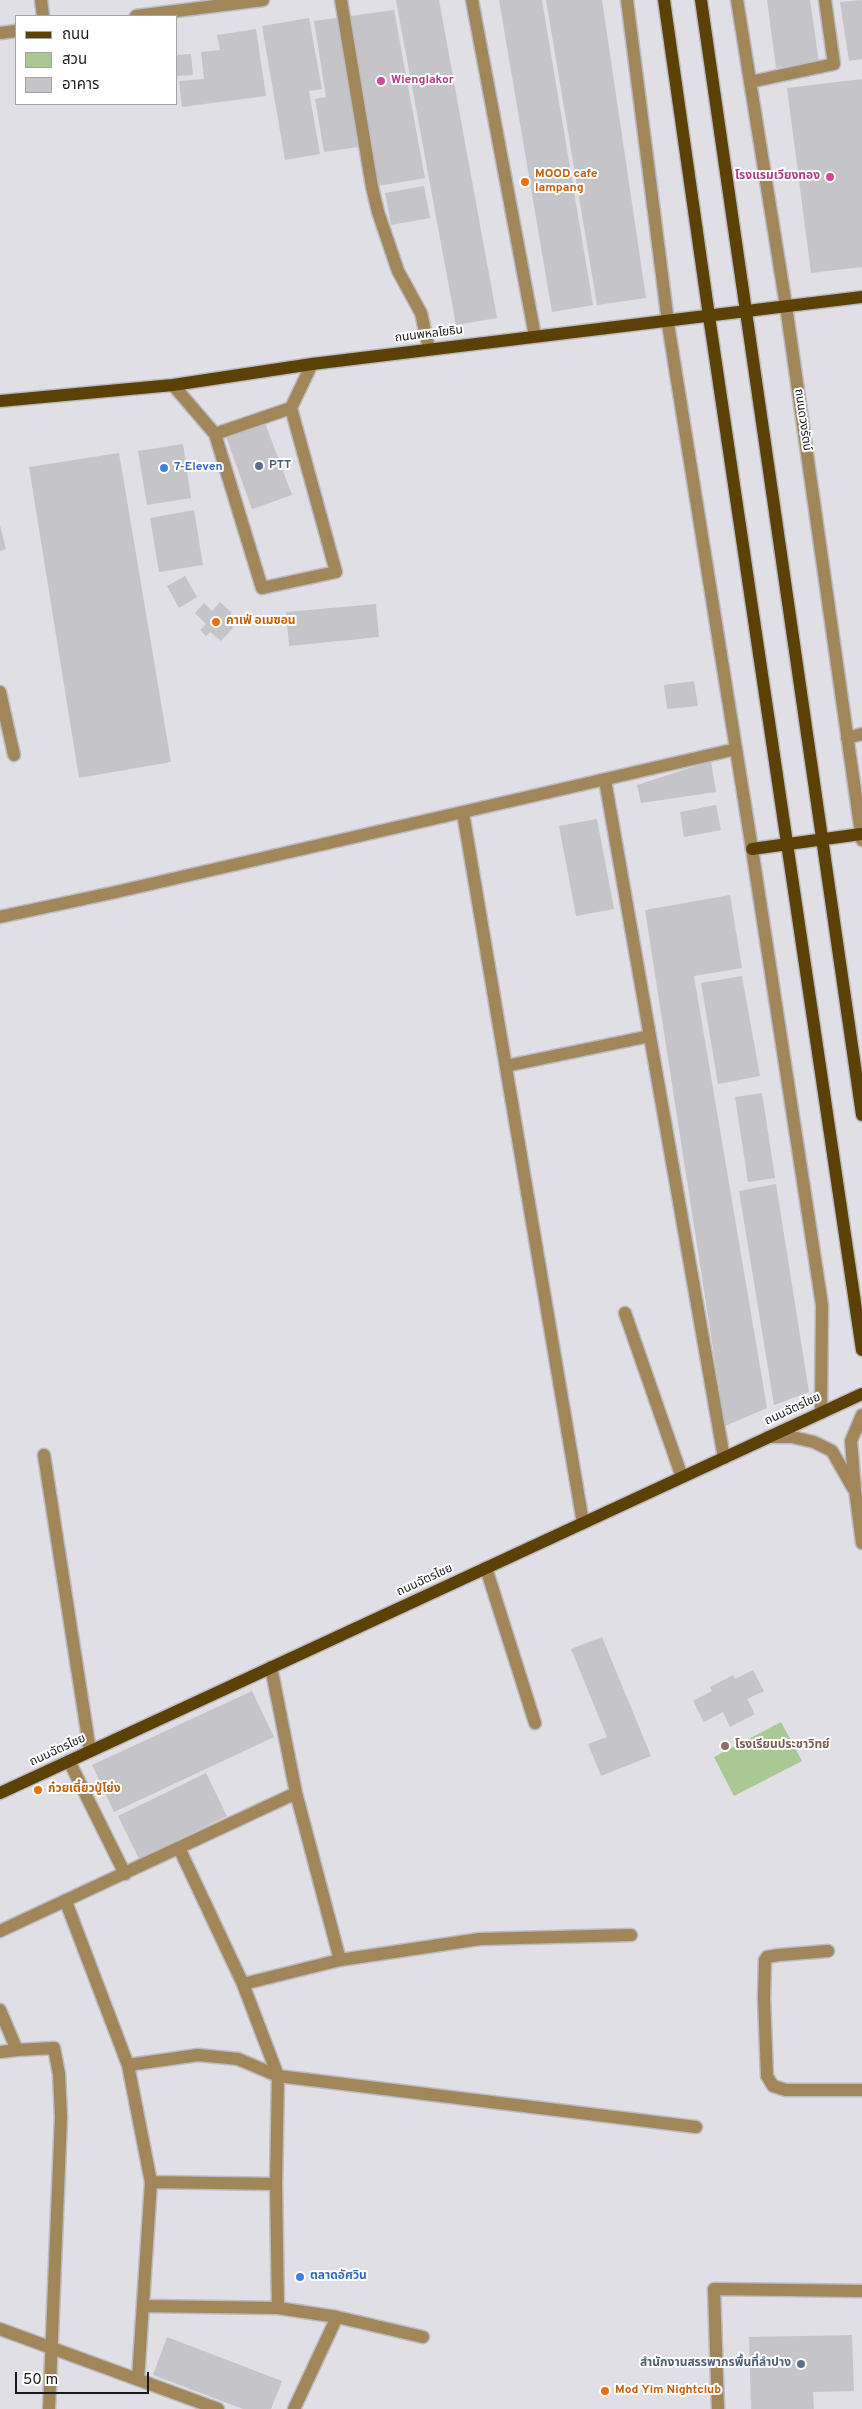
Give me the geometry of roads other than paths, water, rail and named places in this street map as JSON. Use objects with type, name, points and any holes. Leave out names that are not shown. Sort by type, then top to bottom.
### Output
[{"type":"main road","points":[[664,0],[862,1350]]},
{"type":"main road","points":[[701,0],[862,1115]]},
{"type":"main road","name":"ถนนพหลโยธิน","points":[[0,401],[173,385],[429,349],[862,297]]},
{"type":"main road","points":[[752,849],[862,837]]},
{"type":"main road","name":"ถนนฉัตรไชย","points":[[0,1793],[862,1394]]},
{"type":"street","points":[[41,0],[43,15]]},
{"type":"street","points":[[144,15],[263,0]]},
{"type":"street","points":[[340,0],[378,212],[398,271],[421,313],[429,349]]},
{"type":"street","points":[[472,0],[535,336]]},
{"type":"street","points":[[627,0],[668,321],[822,1305],[821,1413]]},
{"type":"street","name":"ถนนดวงรัตน์","points":[[737,0],[786,306],[862,837]]},
{"type":"street","points":[[750,82],[834,64],[824,0]]},
{"type":"street","points":[[0,33],[15,31]]},
{"type":"street","points":[[173,385],[215,434],[262,588],[336,572],[291,408],[312,364]]},
{"type":"street","points":[[215,434],[291,408]]},
{"type":"street","points":[[0,692],[14,755]]},
{"type":"street","points":[[848,738],[862,734]]},
{"type":"street","points":[[0,917],[463,813],[736,749]]},
{"type":"street","points":[[605,780],[724,1458]]},
{"type":"street","points":[[463,813],[583,1523]]},
{"type":"street","points":[[506,1066],[650,1036]]},
{"type":"street","points":[[625,1313],[682,1477]]},
{"type":"street","points":[[862,1415],[851,1441],[858,1490],[862,1543]]},
{"type":"street","points":[[768,1437],[800,1438],[814,1442],[832,1451],[858,1490]]},
{"type":"street","points":[[44,1455],[90,1751]]},
{"type":"street","points":[[486,1568],[535,1723]]},
{"type":"street","points":[[271,1667],[296,1793],[340,1960]]},
{"type":"street","points":[[69,1761],[124,1874]]},
{"type":"street","points":[[0,1931],[66,1902],[296,1793]]},
{"type":"street","points":[[179,1848],[243,1984],[278,2076],[276,2184],[278,2308]]},
{"type":"street","points":[[66,1902],[128,2065],[152,2182],[138,2379]]},
{"type":"street","points":[[243,1984],[340,1960],[480,1939],[631,1935]]},
{"type":"street","points":[[828,1951],[779,1955],[767,1957],[765,1960],[764,1998],[767,2076],[772,2086],[786,2090],[862,2090]]},
{"type":"street","points":[[0,2010],[17,2050]]},
{"type":"street","points":[[0,2052],[54,2048],[59,2074],[61,2117],[49,2409]]},
{"type":"street","points":[[128,2065],[198,2055],[238,2060],[278,2076],[696,2127]]},
{"type":"street","points":[[152,2182],[276,2184]]},
{"type":"street","points":[[718,2409],[714,2289],[862,2291]]},
{"type":"street","points":[[143,2306],[278,2308],[337,2317],[423,2337]]},
{"type":"street","points":[[294,2409],[337,2317]]},
{"type":"street","points":[[0,2328],[218,2409]]},
{"type":"place","name":"Wienglakor","points":[[381,81]]},
{"type":"place","name":"โรงแรมเวียงทอง","points":[[830,177]]},
{"type":"place","name":"MOOD cafe lampang","points":[[525,182]]},
{"type":"place","name":"PTT","points":[[259,466]]},
{"type":"place","name":"7-Eleven","points":[[164,468]]},
{"type":"place","name":"คาเฟ่ อเมซอน","points":[[216,622]]},
{"type":"place","name":"โรงเรียนประชาวิทย์","points":[[725,1746]]},
{"type":"place","name":"ก๋วยเตี๋ยวปู่โย่ง","points":[[38,1790]]},
{"type":"place","name":"ตลาดอัศวิน","points":[[300,2277]]},
{"type":"place","name":"สำนักงานสรรพากรพื้นที่ลำปาง","points":[[801,2364]]},
{"type":"place","name":"Mod Yim Nightclub","points":[[605,2391]]}]
